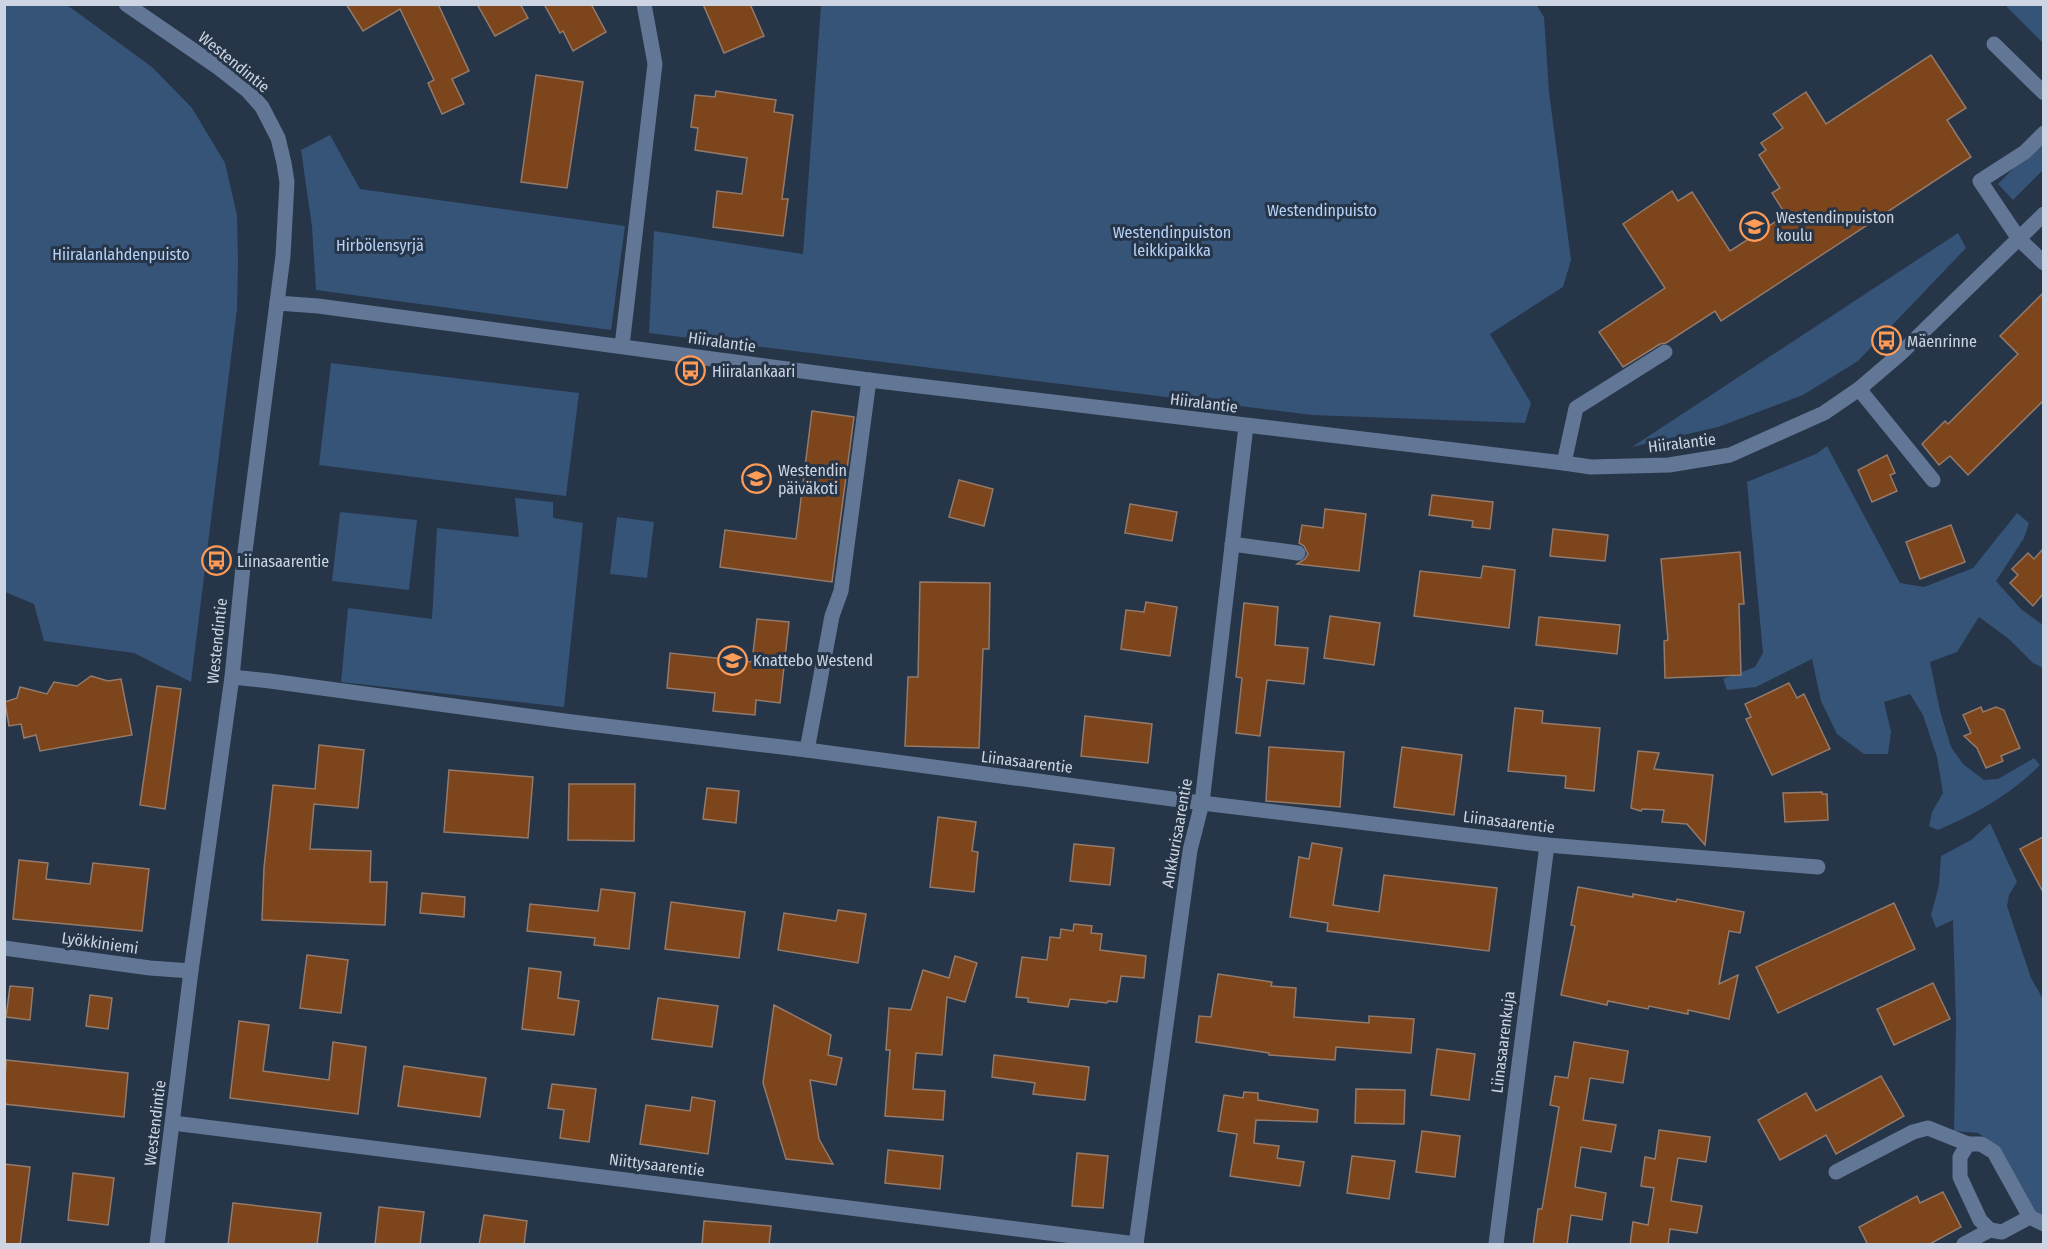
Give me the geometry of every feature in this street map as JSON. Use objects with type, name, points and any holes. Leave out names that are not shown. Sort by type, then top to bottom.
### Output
[{"type":"street","name":"Westendintie","points":[[126,4],[247,90],[262,107],[278,138],[287,182],[283,256],[243,567],[232,677],[191,971],[157,1245]]},
{"type":"street","points":[[622,346],[655,64],[644,4]]},
{"type":"street","points":[[1994,44],[2043,93]]},
{"type":"street","points":[[2043,133],[2025,152],[1980,182],[2019,239],[2043,263]]},
{"type":"street","name":"Hiiralantie","points":[[277,303],[318,306],[869,380],[1564,464],[1591,467],[1670,465],[1730,455],[1824,413],[1859,389],[1900,354],[2043,214]]},
{"type":"street","points":[[1564,464],[1576,408],[1665,352]]},
{"type":"street","points":[[807,750],[832,616],[841,591],[869,380]]},
{"type":"street","points":[[1859,389],[1933,480]]},
{"type":"street","name":"Ankkurisaarentie","points":[[1136,1244],[1190,850],[1202,803],[1246,426]]},
{"type":"street","points":[[1232,544],[1298,553]]},
{"type":"street","name":"Liinasaarentie","points":[[232,677],[1202,803],[1547,845],[1818,867]]},
{"type":"street","name":"Liinasaarenkuja","points":[[1496,1245],[1547,845]]},
{"type":"street","name":"Lyökkiniemi","points":[[4,948],[150,968],[191,971]]},
{"type":"street","name":"Niittysaarentie","points":[[173,1123],[1136,1244]]},
{"type":"street","points":[[1836,1172],[1913,1132],[1928,1128],[1968,1144],[1981,1144],[1994,1152],[2037,1220],[2002,1232],[1990,1230],[1980,1220],[1960,1177],[1960,1157],[1968,1144]]},
{"type":"street","points":[[1964,1245],[1990,1230]]},
{"type":"green space","name":"Westendinpuisto","points":[[1536,4],[1544,17],[1549,92],[1571,260],[1563,287],[1490,334],[1531,403],[1525,423],[1312,415],[649,333],[654,231],[803,254],[821,5]]},
{"type":"green space","name":"Hiiralanlahdenpuisto","points":[[4,5],[67,5],[152,67],[192,108],[225,163],[237,215],[237,309],[191,682],[134,653],[44,641],[34,604],[5,592]]},
{"type":"green space","points":[[2005,5],[2043,5],[2043,43]]},
{"type":"green space","name":"Hirbölensyrjä","points":[[330,135],[360,189],[625,226],[611,330],[316,290],[312,227],[301,150]]},
{"type":"green space","points":[[2043,138],[2043,170],[2013,200],[1998,184]]},
{"type":"green space","points":[[1958,233],[1966,248],[1858,361],[1803,395],[1718,427],[1632,447]]},
{"type":"green space","points":[[331,363],[579,393],[566,496],[319,465]]},
{"type":"green space","points":[[1827,446],[1900,583],[1924,587],[1973,568],[2017,513],[2029,523],[2024,538],[1996,581],[2022,610],[2043,625],[2043,668],[2033,663],[2009,639],[1979,617],[1957,652],[1930,662],[1940,711],[1951,747],[1963,764],[1984,780],[1998,779],[2034,758],[2040,765],[1992,802],[1938,830],[1929,826],[1932,812],[1943,793],[1937,757],[1923,715],[1910,694],[1884,702],[1891,732],[1888,754],[1864,754],[1837,734],[1821,701],[1812,659],[1756,687],[1727,690],[1723,679],[1755,667],[1763,653],[1747,482],[1816,454]]},
{"type":"green space","points":[[515,498],[553,502],[553,518],[583,523],[564,707],[341,682],[348,608],[432,619],[437,528],[519,537]]},
{"type":"green space","points":[[340,512],[417,520],[409,590],[332,581]]},
{"type":"green space","points":[[617,517],[654,522],[647,578],[610,574]]},
{"type":"green space","points":[[1990,823],[2017,882],[2009,895],[2007,906],[2031,978],[2043,999],[2043,1227],[1997,1146],[1978,1133],[1954,1131],[1956,1022],[1953,920],[1936,928],[1931,915],[1939,885],[1941,856],[1971,840]]},
{"type":"building","points":[[346,4],[438,4],[469,71],[452,79],[464,104],[442,114],[428,83],[434,80],[400,9],[363,31]]},
{"type":"building","points":[[477,4],[520,4],[528,18],[495,36]]},
{"type":"building","points":[[544,4],[591,4],[606,32],[573,51],[563,31],[560,33]]},
{"type":"building","points":[[703,4],[750,4],[764,36],[724,53]]},
{"type":"building","points":[[1931,55],[1966,108],[1947,120],[1971,157],[1721,321],[1715,311],[1666,343],[1660,344],[1623,367],[1599,332],[1665,288],[1623,224],[1672,191],[1678,201],[1692,192],[1730,251],[1786,215],[1772,193],[1780,188],[1759,155],[1766,150],[1761,143],[1783,128],[1773,114],[1806,92],[1826,124]]},
{"type":"building","points":[[536,75],[583,82],[567,188],[521,182]]},
{"type":"building","points":[[716,91],[776,100],[774,112],[793,115],[782,199],[788,199],[783,236],[713,227],[717,191],[742,194],[747,158],[695,150],[698,128],[691,127],[695,95],[715,97]]},
{"type":"building","points":[[2043,293],[2043,401],[1968,475],[1950,456],[1939,465],[1922,444],[1945,421],[1948,424],[2018,354],[2000,336]]},
{"type":"building","points":[[812,411],[854,417],[832,582],[720,567],[725,530],[796,539]]},
{"type":"building","points":[[1887,455],[1895,473],[1890,475],[1897,491],[1872,502],[1858,470]]},
{"type":"building","points":[[959,480],[993,489],[984,526],[949,517]]},
{"type":"building","points":[[1432,495],[1493,502],[1490,529],[1472,527],[1473,521],[1429,515]]},
{"type":"building","points":[[1130,504],[1177,512],[1172,541],[1125,533]]},
{"type":"building","points":[[1325,509],[1366,514],[1359,571],[1297,564],[1308,554],[1304,546],[1299,543],[1302,525],[1323,528]]},
{"type":"building","points":[[1951,525],[1965,562],[1920,579],[1906,542]]},
{"type":"building","points":[[1553,529],[1608,535],[1605,561],[1550,556]]},
{"type":"building","points":[[2043,549],[2043,594],[2033,606],[2010,583],[2018,575],[2012,569],[2028,553],[2034,559]]},
{"type":"building","points":[[1740,552],[1744,604],[1739,604],[1741,675],[1665,678],[1664,641],[1668,640],[1661,559]]},
{"type":"building","points":[[1483,566],[1515,570],[1509,628],[1414,616],[1420,571],[1481,578]]},
{"type":"building","points":[[920,582],[990,583],[989,649],[983,649],[979,748],[905,746],[908,677],[918,677]]},
{"type":"building","points":[[1146,602],[1177,607],[1170,656],[1121,649],[1126,610],[1144,612]]},
{"type":"building","points":[[1244,603],[1278,607],[1275,645],[1308,648],[1304,684],[1267,680],[1260,736],[1236,733],[1242,678],[1236,677]]},
{"type":"building","points":[[1330,616],[1380,623],[1374,665],[1324,658]]},
{"type":"building","points":[[1539,617],[1620,625],[1617,654],[1536,645]]},
{"type":"building","points":[[757,619],[789,622],[780,703],[756,700],[755,715],[713,711],[715,693],[667,688],[670,653],[752,662]]},
{"type":"building","points":[[91,676],[108,681],[121,679],[132,735],[40,751],[36,735],[24,738],[21,724],[9,726],[5,702],[17,698],[20,687],[47,694],[54,682],[77,686]]},
{"type":"building","points":[[1789,683],[1797,698],[1804,694],[1830,749],[1772,775],[1746,719],[1751,717],[1745,704]]},
{"type":"building","points":[[157,686],[181,689],[165,809],[140,805]]},
{"type":"building","points":[[1981,707],[1983,712],[1996,707],[2004,710],[2020,748],[2001,756],[2003,761],[1986,768],[1977,748],[1964,736],[1971,733],[1963,715]]},
{"type":"building","points":[[1515,708],[1543,711],[1542,723],[1600,728],[1594,791],[1565,788],[1566,776],[1508,771]]},
{"type":"building","points":[[1085,716],[1152,724],[1148,763],[1081,756]]},
{"type":"building","points":[[319,745],[364,750],[358,808],[314,804],[310,849],[371,851],[370,882],[387,882],[385,925],[262,920],[264,868],[273,785],[315,789]]},
{"type":"building","points":[[1269,747],[1344,752],[1340,807],[1266,801]]},
{"type":"building","points":[[1402,747],[1462,755],[1454,815],[1394,807]]},
{"type":"building","points":[[1638,751],[1659,753],[1654,769],[1713,775],[1705,845],[1687,824],[1662,822],[1664,810],[1642,809],[1641,811],[1631,808]]},
{"type":"building","points":[[449,770],[533,777],[528,838],[444,832]]},
{"type":"building","points":[[569,784],[635,784],[634,841],[568,840]]},
{"type":"building","points":[[707,788],[739,791],[736,823],[703,819]]},
{"type":"building","points":[[1822,792],[1822,794],[1827,794],[1828,820],[1785,822],[1783,793]]},
{"type":"building","points":[[938,817],[976,822],[972,851],[978,852],[974,892],[930,887]]},
{"type":"building","points":[[2043,837],[2043,892],[2020,849]]},
{"type":"building","points":[[1312,843],[1342,848],[1333,905],[1379,912],[1384,875],[1497,888],[1489,951],[1327,931],[1328,923],[1290,917],[1299,857],[1309,859]]},
{"type":"building","points":[[1074,844],[1114,848],[1110,885],[1070,881]]},
{"type":"building","points":[[19,860],[48,863],[46,879],[90,884],[93,863],[149,869],[142,931],[13,919]]},
{"type":"building","points":[[1578,887],[1633,897],[1633,894],[1676,902],[1677,899],[1744,912],[1740,933],[1729,931],[1719,984],[1738,975],[1729,1019],[1688,1010],[1688,1014],[1608,1001],[1607,1005],[1561,995],[1575,926],[1571,925]]},
{"type":"building","points":[[601,889],[635,893],[629,949],[594,945],[595,938],[527,931],[530,904],[598,911]]},
{"type":"building","points":[[422,893],[465,897],[464,917],[420,913]]},
{"type":"building","points":[[671,902],[745,912],[739,958],[665,949]]},
{"type":"building","points":[[1894,903],[1915,949],[1778,1013],[1756,967]]},
{"type":"building","points":[[838,910],[866,914],[858,963],[778,950],[784,913],[836,921]]},
{"type":"building","points":[[1074,924],[1092,926],[1091,933],[1102,934],[1100,950],[1146,956],[1144,978],[1121,976],[1117,1002],[1070,999],[1068,1007],[1028,1002],[1028,998],[1016,997],[1022,957],[1047,960],[1050,937],[1060,938],[1061,929],[1073,931]]},
{"type":"building","points":[[307,955],[348,960],[341,1013],[300,1008]]},
{"type":"building","points":[[955,956],[977,963],[965,1002],[947,997],[942,1055],[916,1053],[913,1089],[945,1091],[943,1120],[885,1116],[890,1050],[886,1050],[889,1008],[911,1010],[923,970],[949,978]]},
{"type":"building","points":[[529,968],[561,972],[558,998],[579,1001],[574,1035],[522,1029]]},
{"type":"building","points":[[1218,974],[1272,982],[1271,986],[1296,988],[1294,1017],[1369,1023],[1369,1016],[1414,1019],[1411,1053],[1336,1047],[1335,1060],[1269,1055],[1269,1053],[1196,1042],[1199,1016],[1211,1017]]},
{"type":"building","points":[[1933,983],[1950,1019],[1894,1045],[1877,1009]]},
{"type":"building","points":[[10,986],[33,988],[30,1020],[6,1017]]},
{"type":"building","points":[[90,995],[112,998],[108,1029],[86,1026]]},
{"type":"building","points":[[658,998],[718,1006],[712,1047],[652,1039]]},
{"type":"building","points":[[774,1005],[831,1035],[828,1055],[842,1058],[836,1085],[810,1080],[819,1139],[833,1164],[786,1159],[763,1083]]},
{"type":"building","points":[[239,1021],[269,1025],[263,1071],[329,1080],[333,1042],[366,1047],[358,1114],[230,1098]]},
{"type":"building","points":[[1574,1042],[1628,1051],[1623,1083],[1590,1078],[1583,1120],[1616,1125],[1611,1152],[1581,1147],[1575,1187],[1606,1193],[1602,1220],[1571,1215],[1567,1245],[1533,1245],[1538,1209],[1542,1209],[1559,1107],[1550,1105],[1555,1076],[1568,1078]]},
{"type":"building","points":[[1437,1049],[1475,1054],[1469,1100],[1431,1095]]},
{"type":"building","points":[[994,1055],[1089,1067],[1085,1100],[1033,1094],[1035,1083],[992,1077]]},
{"type":"building","points":[[6,1060],[128,1073],[124,1117],[4,1104]]},
{"type":"building","points":[[404,1066],[486,1078],[480,1117],[398,1106]]},
{"type":"building","points":[[1881,1076],[1904,1116],[1836,1154],[1826,1135],[1780,1160],[1758,1120],[1806,1093],[1816,1111]]},
{"type":"building","points":[[552,1084],[596,1089],[589,1142],[560,1138],[564,1110],[548,1108]]},
{"type":"building","points":[[1356,1089],[1405,1090],[1404,1124],[1355,1123]]},
{"type":"building","points":[[1244,1092],[1258,1093],[1258,1100],[1318,1110],[1317,1122],[1256,1120],[1254,1143],[1279,1146],[1277,1158],[1304,1162],[1300,1186],[1230,1176],[1237,1134],[1218,1131],[1224,1095],[1243,1098]]},
{"type":"building","points":[[692,1097],[715,1101],[708,1154],[640,1144],[646,1105],[690,1111]]},
{"type":"building","points":[[1659,1130],[1710,1137],[1706,1162],[1678,1158],[1671,1201],[1702,1206],[1697,1233],[1670,1229],[1668,1245],[1630,1245],[1633,1222],[1648,1225],[1654,1188],[1641,1186],[1645,1157],[1655,1159]]},
{"type":"building","points":[[1422,1131],[1460,1136],[1455,1177],[1416,1172]]},
{"type":"building","points":[[888,1150],[943,1156],[940,1189],[885,1183]]},
{"type":"building","points":[[1077,1153],[1108,1156],[1103,1208],[1072,1206]]},
{"type":"building","points":[[1352,1156],[1395,1161],[1389,1199],[1347,1193]]},
{"type":"building","points":[[4,1164],[30,1167],[20,1245],[4,1245]]},
{"type":"building","points":[[73,1173],[114,1178],[108,1225],[68,1220]]},
{"type":"building","points":[[1943,1192],[1961,1227],[1928,1245],[1868,1245],[1859,1227],[1917,1196],[1920,1203]]},
{"type":"building","points":[[233,1203],[321,1213],[317,1245],[228,1245]]},
{"type":"building","points":[[379,1207],[424,1212],[420,1245],[375,1245]]},
{"type":"building","points":[[484,1215],[527,1221],[524,1245],[479,1245]]},
{"type":"building","points":[[704,1221],[771,1226],[769,1245],[702,1245]]},
{"type":"place","name":"Westendinpuiston koulu","points":[[1755,226]]},
{"type":"place","name":"Mäenrinne","points":[[1886,341]]},
{"type":"place","name":"Hiiralankaari","points":[[691,371]]},
{"type":"place","name":"Westendin päiväkoti","points":[[757,479]]},
{"type":"place","name":"Liinasaarentie","points":[[216,561]]},
{"type":"place","name":"Knattebo Westend","points":[[732,660]]},
{"type":"park label","name":"Westendinpuiston leikkipaikka","points":[[1172,241]]}]
